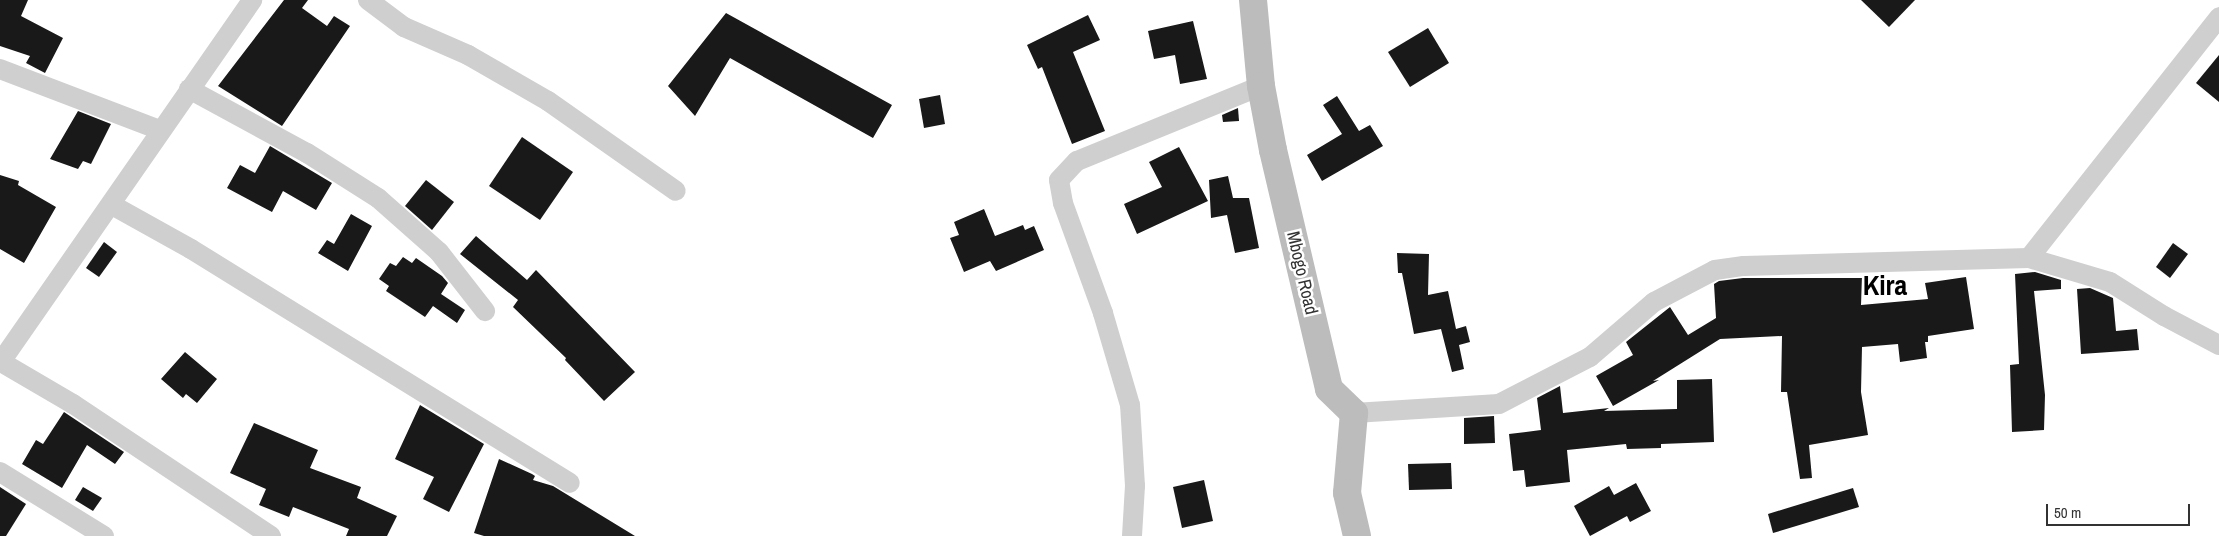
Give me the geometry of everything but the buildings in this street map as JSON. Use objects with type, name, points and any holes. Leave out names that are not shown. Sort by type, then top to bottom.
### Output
[{"type":"main road","name":"Mbogo Road","points":[[1253,0],[1261,86],[1329,390],[1354,413]]},
{"type":"main road","points":[[1354,413],[1347,493],[1357,536]]},
{"type":"street","points":[[252,0],[160,130],[112,205],[1,363],[73,404],[271,536]]},
{"type":"street","points":[[368,0],[404,27],[468,55],[548,101],[676,191]]},
{"type":"street","points":[[2029,258],[2219,17]]},
{"type":"street","points":[[0,69],[160,130]]},
{"type":"street","points":[[1132,536],[1135,486],[1130,405],[1103,313],[1063,203],[1059,180],[1077,162],[1261,86]]},
{"type":"street","points":[[189,89],[307,153],[378,198],[439,252],[485,312]]},
{"type":"street","points":[[112,205],[191,249],[570,483]]},
{"type":"street","points":[[1354,413],[1499,404],[1590,357],[1654,302],[1715,270],[1744,266],[2029,258],[2110,282],[2164,316],[2219,345]]},
{"type":"street","points":[[0,472],[104,536]]},
{"type":"district","name":"Kira","points":[[1885,285]]}]
